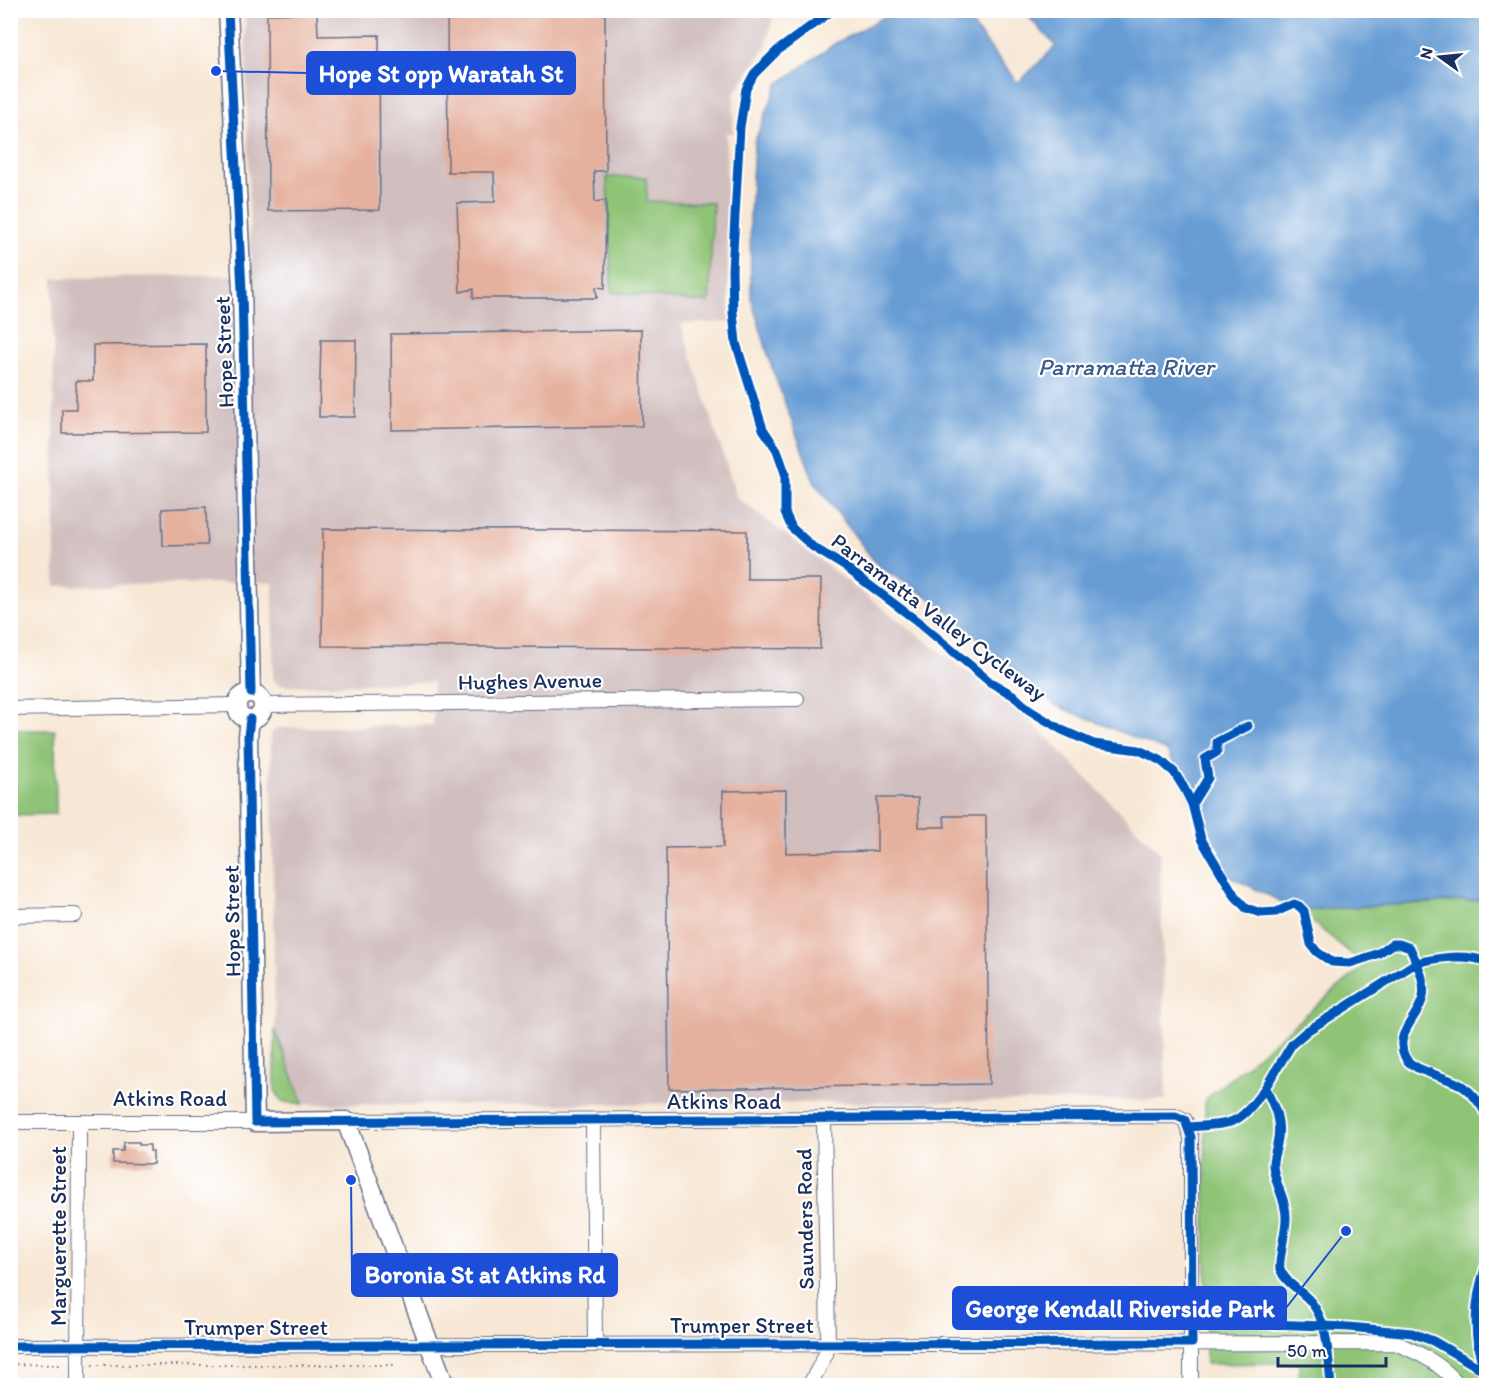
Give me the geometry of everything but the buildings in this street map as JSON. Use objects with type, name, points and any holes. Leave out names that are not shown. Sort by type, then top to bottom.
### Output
[{"type":"street","name":"Hope Street","points":[[228,10],[242,290],[250,701],[239,713],[250,719],[248,748],[255,1122]]},
{"type":"street","name":"Hughes Avenue","points":[[10,709],[250,701],[797,699]]},
{"type":"street","points":[[10,916],[75,915]]},
{"type":"street","name":"Atkins Road","points":[[10,1122],[824,1120],[1176,1116],[1185,1120],[1191,1137],[1192,1343]]},
{"type":"street","points":[[593,1120],[595,1344]]},
{"type":"street","name":"Saunders Road","points":[[809,1386],[826,1354],[828,1344],[824,1120]]},
{"type":"street","points":[[346,1121],[445,1386]]},
{"type":"street","name":"Marguerette Street","points":[[78,1386],[79,1123]]},
{"type":"street","points":[[1191,1386],[1192,1343]]},
{"type":"street","name":"Trumper Street","points":[[10,1346],[1395,1343],[1426,1356],[1451,1375],[1460,1386]]},
{"type":"path","points":[[1407,968],[1415,959],[1461,957],[1486,962]]},
{"type":"path","points":[[1415,959],[1461,961],[1486,967]]},
{"type":"path","points":[[1415,959],[1422,975]]},
{"type":"path","points":[[10,1364],[64,1365]]},
{"type":"path","points":[[92,1365],[398,1365]]},
{"type":"shaded area","points":[[245,11],[774,11],[766,46],[734,94],[733,133],[726,133],[729,322],[681,324],[737,498],[1029,719],[1160,853],[1166,1100],[303,1104],[275,1030],[271,733],[277,728],[433,725],[433,682],[287,686],[278,684],[273,679],[273,582],[55,586],[53,278],[251,275]]},
{"type":"green space","points":[[607,177],[646,177],[647,201],[713,203],[709,303],[612,292]]},
{"type":"green space","points":[[11,730],[55,730],[56,814],[11,815]]},
{"type":"green space","points":[[1481,900],[1486,903],[1486,1385],[1300,1385],[1299,1363],[1206,1364],[1205,1100],[1365,965],[1298,910]]},
{"type":"green space","points":[[275,1030],[303,1104],[282,1102],[275,1090]]},
{"type":"water","name":"Parramatta River","points":[[895,11],[915,11],[973,26],[1018,83],[1056,46],[1023,11],[1486,11],[1486,903],[1481,900],[1298,910],[1229,876],[1167,751],[1055,705],[938,603],[878,566],[814,482],[772,368],[751,298],[750,215],[754,143],[778,84],[836,43]]},
{"type":"cycle path","points":[[228,10],[242,290],[251,693]]},
{"type":"cycle path","name":"Parramatta Valley Cycleway","points":[[833,10],[777,51],[754,74],[746,89],[740,127],[732,270],[736,343],[763,429],[777,450],[785,473],[785,513],[792,528],[813,547],[844,566],[917,621],[990,682],[1013,695],[1029,710],[1062,730],[1094,744],[1139,750],[1160,760],[1174,772],[1184,788],[1192,804],[1201,839],[1235,896],[1246,908],[1261,913],[1276,912],[1294,904],[1299,906],[1304,911],[1311,944],[1317,952],[1332,962],[1350,963],[1379,953],[1392,944],[1410,948],[1420,972],[1424,991],[1420,1005],[1404,1033],[1402,1048],[1405,1057],[1422,1070],[1456,1082],[1466,1089],[1476,1098],[1486,1114]]},
{"type":"cycle path","points":[[10,1346],[1192,1343],[1191,1137],[1185,1120],[1176,1116],[255,1122],[248,736],[250,719]]},
{"type":"cycle path","points":[[1192,804],[1208,778],[1205,759],[1217,752],[1217,742],[1248,726]]},
{"type":"cycle path","points":[[1331,1386],[1327,1342],[1321,1320],[1311,1302],[1286,1279],[1280,1269],[1286,1212],[1273,1166],[1278,1122],[1275,1108],[1265,1088],[1292,1044],[1307,1031],[1416,963],[1451,957],[1486,961]]},
{"type":"cycle path","points":[[1189,1127],[1234,1121],[1248,1110],[1265,1088]]},
{"type":"cycle path","points":[[1485,1371],[1478,1346],[1476,1319],[1479,1292],[1486,1266]]},
{"type":"cycle path","points":[[1192,1321],[1349,1327],[1412,1333],[1433,1341],[1485,1371],[1486,1376]]},
{"type":"place","name":"Hope St opp Waratah St","points":[[216,71]]},
{"type":"place","name":"Boronia St at Atkins Rd","points":[[351,1180]]},
{"type":"place","name":"George Kendall Riverside Park","points":[[1346,1231]]}]
